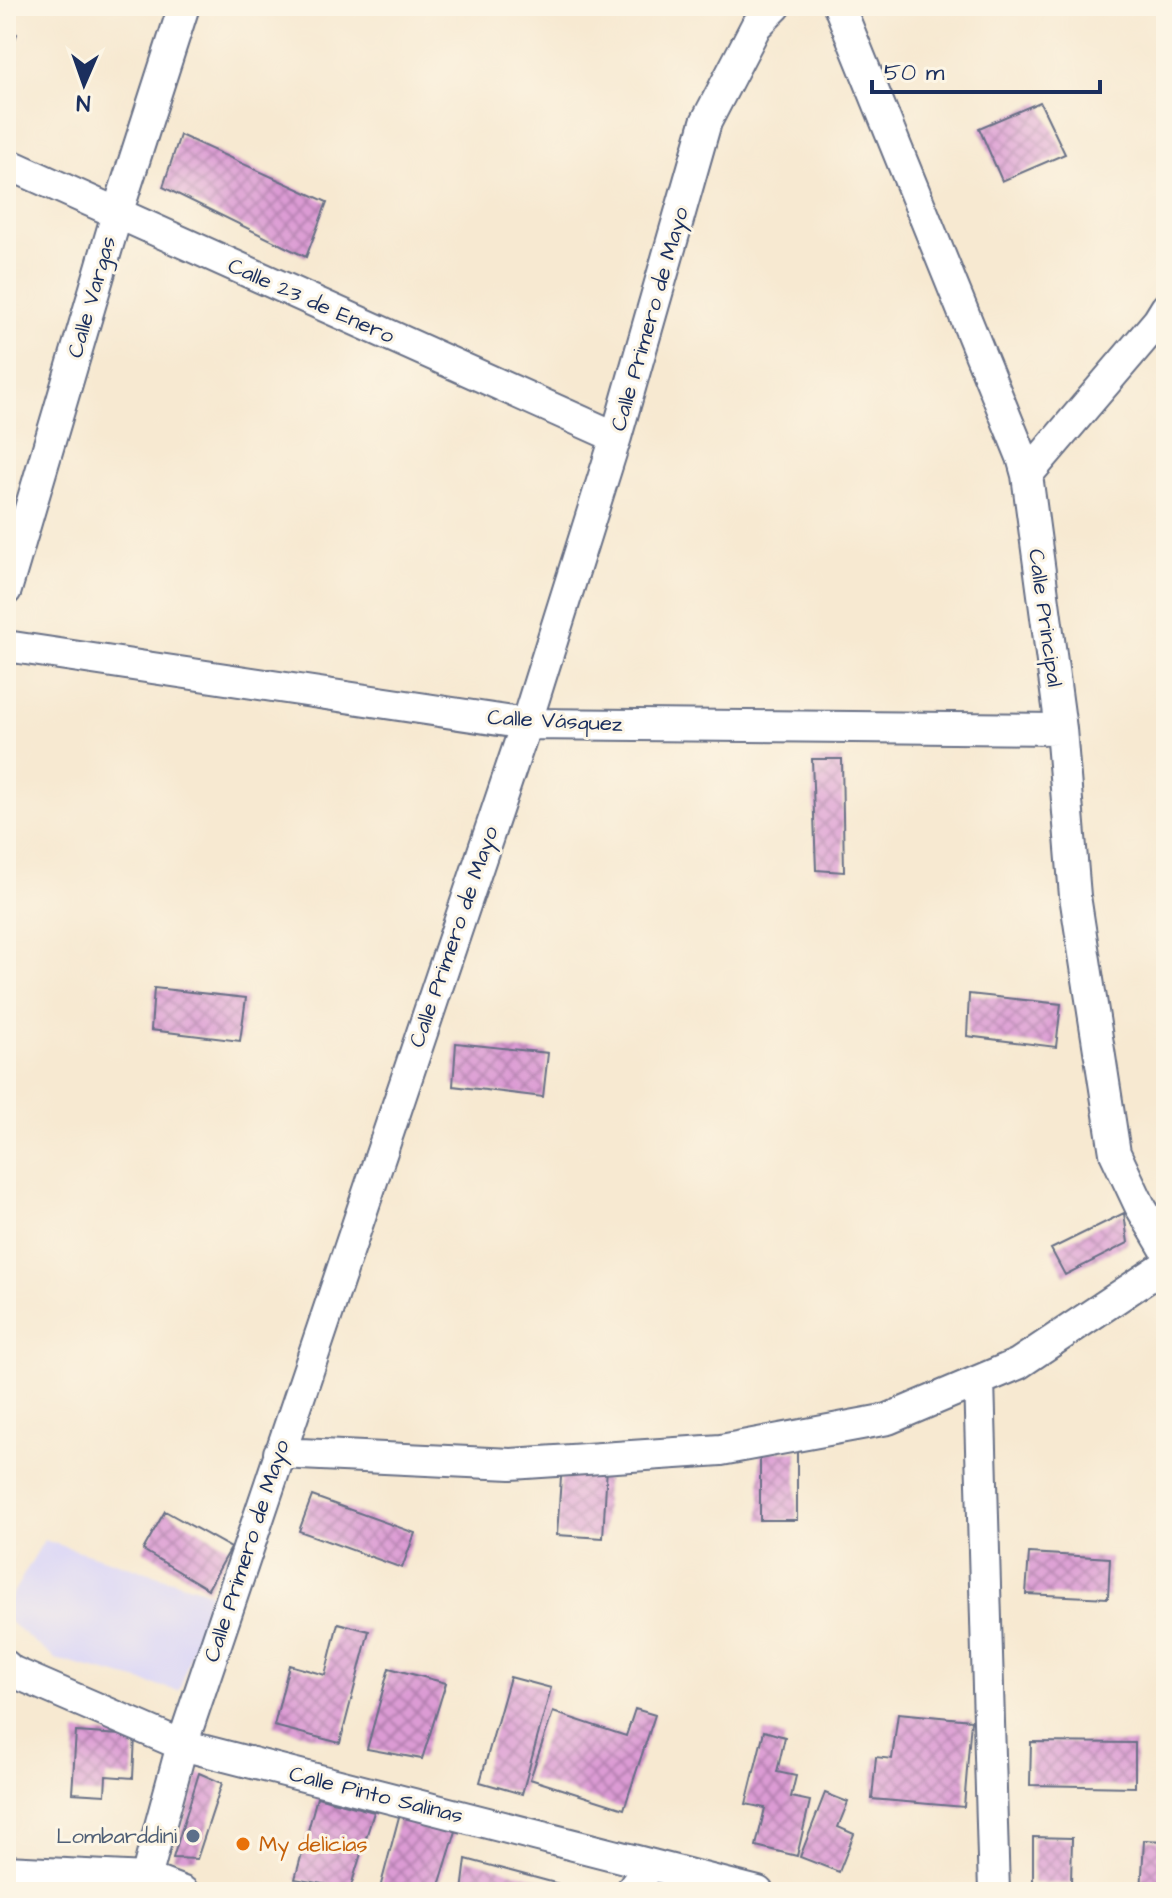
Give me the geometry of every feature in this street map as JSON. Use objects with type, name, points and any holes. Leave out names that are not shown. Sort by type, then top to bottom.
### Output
[{"type":"street","name":"Calle Vargas","points":[[6,590],[117,214],[184,6]]},
{"type":"street","name":"Calle Primero de Mayo","points":[[146,1878],[182,1745],[526,724],[616,437],[706,122],[756,26],[776,6]]},
{"type":"street","name":"Calle Principal","points":[[839,6],[1027,475],[1061,729],[1075,896],[1115,1153],[1140,1206],[1166,1250]]},
{"type":"street","name":"Calle 23 de Enero","points":[[6,163],[616,437]]},
{"type":"street","points":[[1027,475],[1163,318]]},
{"type":"street","name":"Calle Vásquez","points":[[6,646],[526,724],[1061,729]]},
{"type":"street","points":[[279,1453],[511,1464],[721,1450],[888,1419],[1018,1364],[1166,1265]]},
{"type":"street","points":[[979,1381],[994,1892]]},
{"type":"street","name":"Calle Pinto Salinas","points":[[6,1666],[11,1671],[182,1745],[758,1892]]},
{"type":"street","points":[[630,1892],[650,1866]]},
{"type":"street","points":[[6,1871],[146,1878],[183,1892]]},
{"type":"shaded area","points":[[44,1540],[210,1592],[179,1691],[55,1659],[6,1619],[6,1605]]},
{"type":"building","points":[[6,25],[17,34],[6,63]]},
{"type":"building","points":[[1040,102],[1065,154],[1002,181],[979,128]]},
{"type":"building","points":[[180,135],[327,202],[306,257],[163,187]]},
{"type":"building","points":[[812,759],[842,759],[844,872],[816,870]]},
{"type":"building","points":[[154,988],[246,998],[240,1041],[151,1030]]},
{"type":"building","points":[[969,994],[1061,1004],[1056,1047],[967,1036]]},
{"type":"building","points":[[456,1043],[548,1053],[543,1097],[453,1086]]},
{"type":"building","points":[[1124,1213],[1128,1243],[1065,1275],[1051,1249]]},
{"type":"building","points":[[760,1451],[797,1451],[797,1520],[760,1520]]},
{"type":"building","points":[[562,1463],[607,1466],[603,1538],[557,1535]]},
{"type":"building","points":[[312,1496],[415,1533],[402,1568],[299,1531]]},
{"type":"building","points":[[165,1511],[231,1548],[208,1589],[143,1550]]},
{"type":"building","points":[[1029,1553],[1110,1558],[1108,1598],[1026,1594]]},
{"type":"building","points":[[338,1623],[369,1631],[340,1743],[274,1726],[289,1665],[325,1675]]},
{"type":"building","points":[[389,1668],[446,1683],[422,1759],[367,1749]]},
{"type":"building","points":[[510,1677],[551,1688],[522,1794],[480,1782]]},
{"type":"building","points":[[635,1709],[655,1715],[624,1809],[530,1779],[553,1712],[626,1736]]},
{"type":"building","points":[[898,1713],[971,1720],[964,1807],[872,1799],[876,1757],[892,1759]]},
{"type":"building","points":[[764,1731],[785,1737],[777,1772],[796,1776],[791,1797],[810,1801],[797,1856],[756,1846],[765,1808],[746,1804]]},
{"type":"building","points":[[76,1732],[135,1736],[133,1778],[106,1776],[105,1795],[72,1793]]},
{"type":"building","points":[[1031,1742],[1135,1743],[1135,1787],[1030,1785]]},
{"type":"building","points":[[199,1773],[222,1783],[197,1859],[173,1858]]},
{"type":"building","points":[[825,1793],[848,1802],[838,1827],[854,1834],[839,1872],[800,1857]]},
{"type":"building","points":[[317,1797],[374,1812],[350,1889],[295,1879]]},
{"type":"building","points":[[400,1813],[457,1828],[437,1892],[379,1892]]},
{"type":"building","points":[[1033,1837],[1072,1838],[1071,1884],[1033,1883]]},
{"type":"building","points":[[1144,1840],[1166,1841],[1166,1892],[1141,1892]]},
{"type":"building","points":[[466,1859],[585,1891],[585,1892],[462,1892]]},
{"type":"place","name":"Lombarddini","points":[[193,1836]]},
{"type":"place","name":"My delicias","points":[[243,1844]]}]
